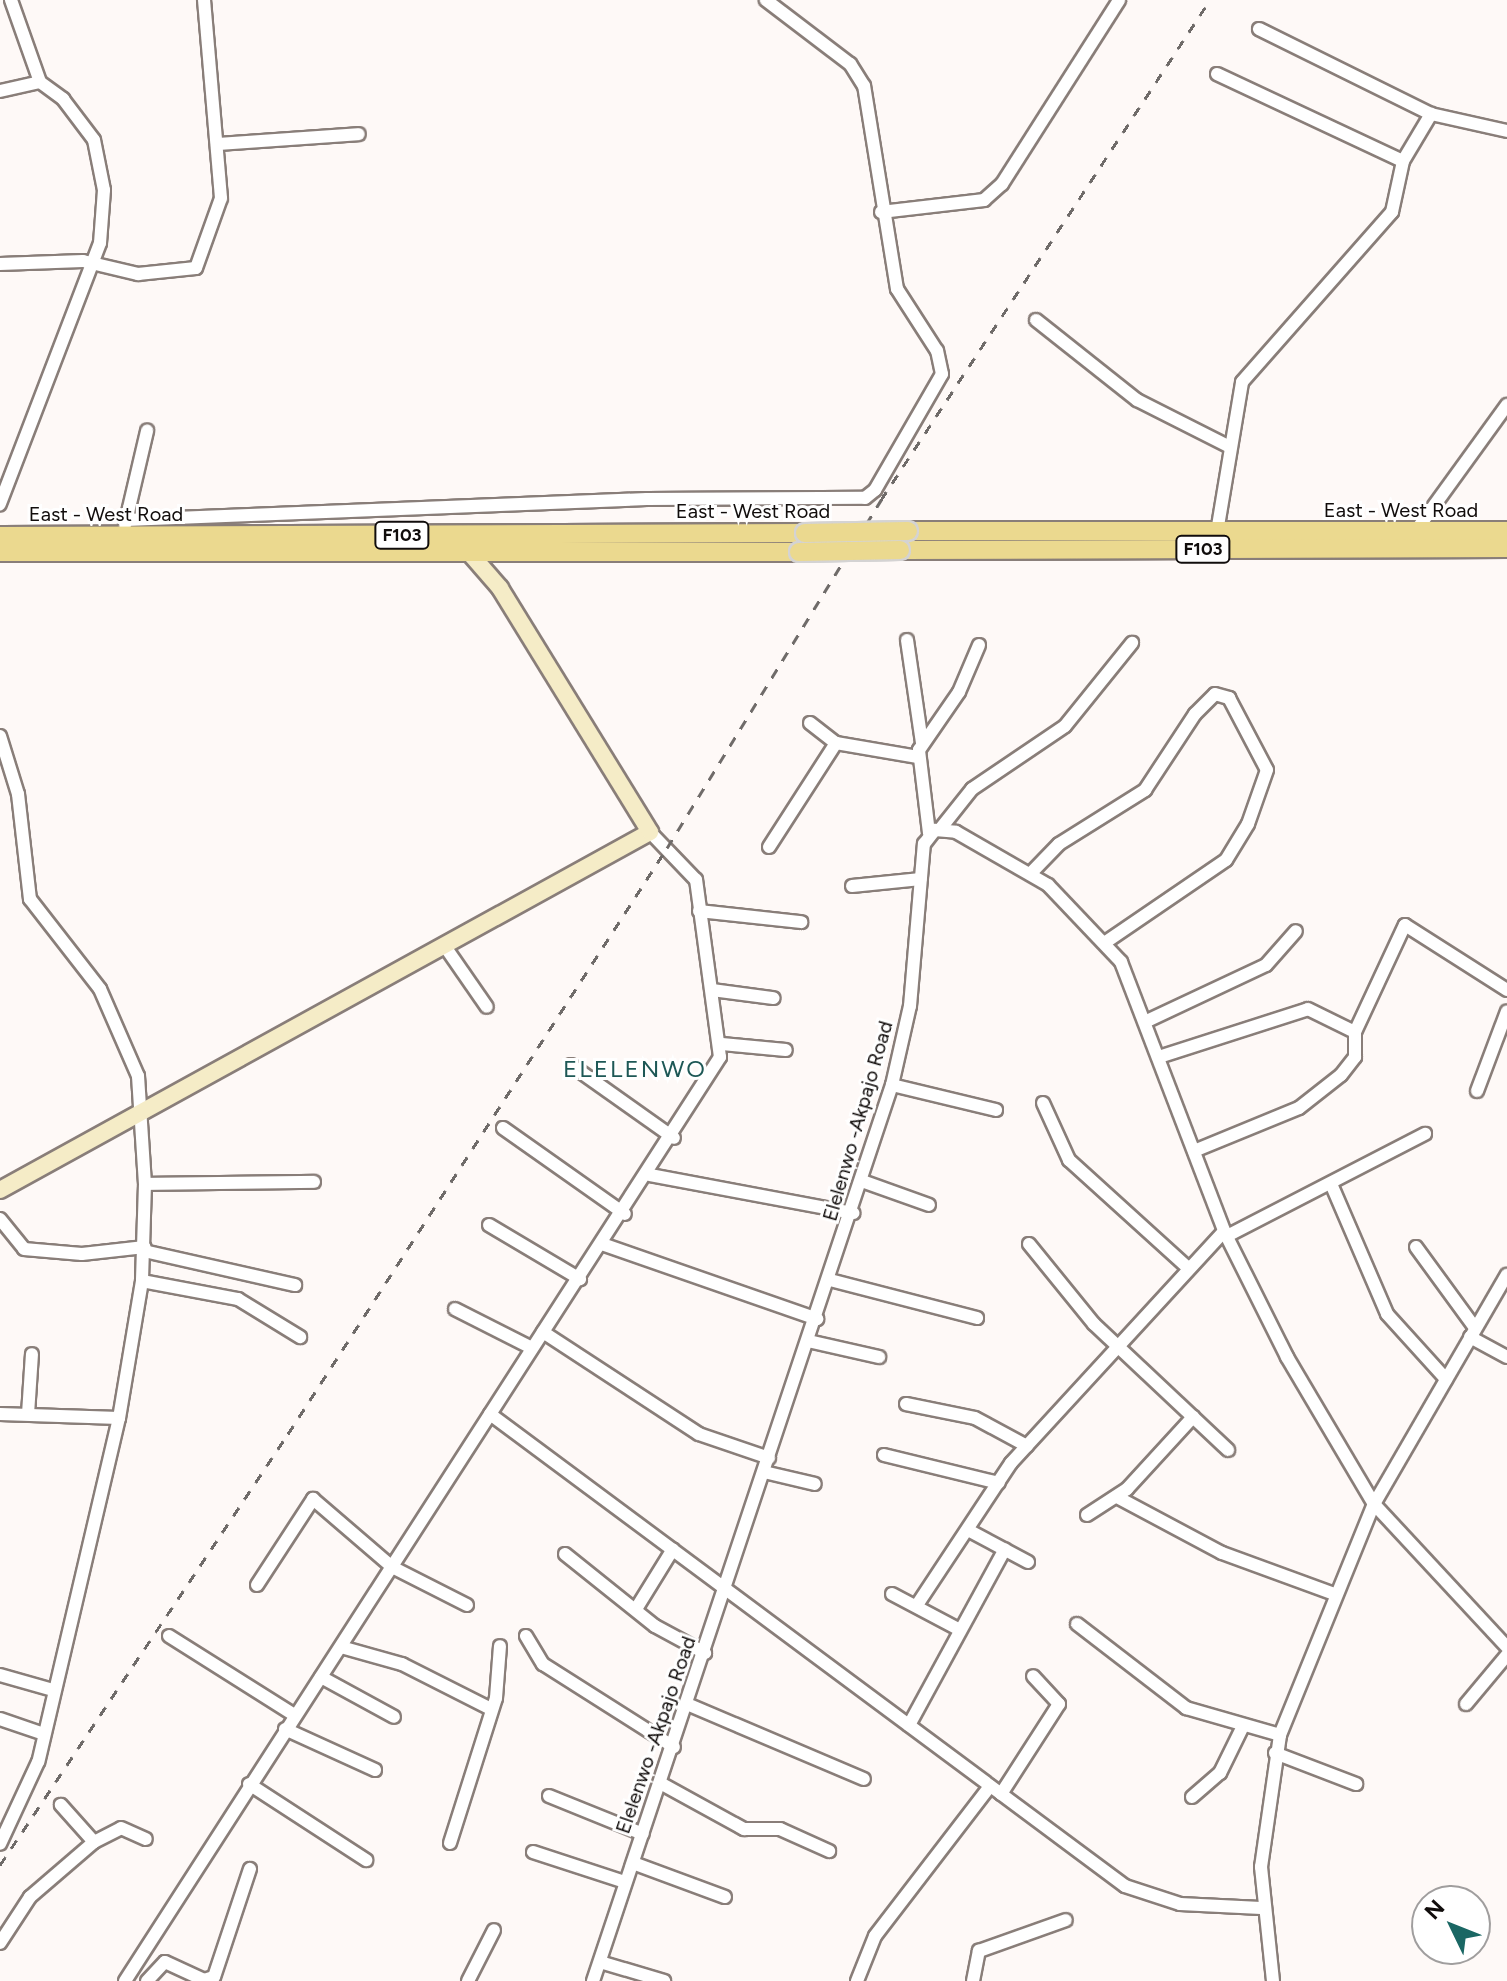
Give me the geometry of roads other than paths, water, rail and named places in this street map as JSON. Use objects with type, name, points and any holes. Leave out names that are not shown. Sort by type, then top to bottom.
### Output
[{"type":"main road","name":"East - West Road","points":[[0,536],[124,528],[289,527],[805,533],[1507,531]]},
{"type":"main road","name":"East - West Road","points":[[0,552],[1507,548]]},
{"type":"street","points":[[0,504],[93,262],[103,216],[100,159],[87,125],[40,82],[11,0]]},
{"type":"street","points":[[0,264],[93,262],[138,274],[196,268],[218,219],[217,144],[204,0]]},
{"type":"street","points":[[289,527],[647,499],[865,498],[942,374],[937,351],[897,289],[881,212],[864,86],[850,64],[766,0]]},
{"type":"street","points":[[881,212],[984,200],[1002,184],[1119,0]]},
{"type":"street","points":[[1259,29],[1431,114],[1507,131]]},
{"type":"street","points":[[1217,74],[1403,161]]},
{"type":"street","points":[[0,91],[40,82]]},
{"type":"street","points":[[1217,532],[1228,446],[1242,382],[1392,212],[1403,161],[1431,114]]},
{"type":"street","points":[[217,144],[359,134]]},
{"type":"street","points":[[1036,320],[1137,400],[1228,446]]},
{"type":"street","points":[[1415,532],[1507,405]]},
{"type":"street","points":[[124,528],[147,431]]},
{"type":"street","points":[[129,1980],[293,1714],[341,1647],[532,1348],[674,1138],[722,1044],[692,871],[650,832],[500,588],[468,551]]},
{"type":"street","points":[[500,588],[507,551]]},
{"type":"street","points":[[907,640],[922,743]]},
{"type":"street","points":[[935,831],[972,789],[1065,726],[1132,643]]},
{"type":"street","points":[[935,831],[918,757],[922,743],[959,692],[979,645]]},
{"type":"street","points":[[1031,873],[1059,844],[1145,790],[1195,714],[1215,694],[1229,698],[1267,770],[1248,824],[1226,860],[1106,942]]},
{"type":"street","points":[[810,723],[836,743],[918,757]]},
{"type":"street","points":[[0,736],[18,794],[26,890],[100,989],[138,1076],[143,1111],[145,1184],[142,1281],[119,1418],[30,1785],[0,1844]]},
{"type":"street","points":[[769,847],[836,743]]},
{"type":"street","points":[[935,831],[1031,873],[1106,942],[1149,1020],[1225,1234],[1374,1504],[1507,1647]]},
{"type":"street","name":"Elelenwo -Akpajo Road","points":[[593,1981],[853,1213],[892,1085],[910,1006],[921,879],[935,831]]},
{"type":"street","points":[[0,1190],[650,832]]},
{"type":"street","points":[[852,886],[921,879]]},
{"type":"street","points":[[699,911],[801,922]]},
{"type":"street","points":[[1194,1151],[1269,1124],[1321,1094],[1355,1057],[1355,1032],[1405,925],[1507,990]]},
{"type":"street","points":[[1149,1020],[1266,965],[1296,931]]},
{"type":"street","points":[[444,945],[487,1007]]},
{"type":"street","points":[[712,990],[773,998]]},
{"type":"street","points":[[1162,1056],[1308,1009],[1355,1032]]},
{"type":"street","points":[[1477,1091],[1507,1011]]},
{"type":"street","points":[[722,1044],[786,1050]]},
{"type":"street","points":[[571,1065],[674,1138]]},
{"type":"street","points":[[892,1085],[996,1110]]},
{"type":"street","points":[[1043,1103],[1069,1160],[1188,1268]]},
{"type":"street","points":[[503,1128],[625,1214]]},
{"type":"street","points":[[917,1605],[1027,1446],[1188,1268],[1225,1234],[1332,1186],[1425,1134]]},
{"type":"street","points":[[650,1175],[853,1213]]},
{"type":"street","points":[[862,1181],[929,1205]]},
{"type":"street","points":[[145,1184],[314,1182]]},
{"type":"street","points":[[1332,1186],[1387,1314],[1446,1379]]},
{"type":"street","points":[[0,1219],[24,1249],[82,1254],[144,1249],[295,1285]]},
{"type":"street","points":[[489,1225],[580,1279]]},
{"type":"street","points":[[602,1244],[817,1319]]},
{"type":"street","points":[[1029,1244],[1118,1346],[1228,1450]]},
{"type":"street","points":[[1416,1247],[1472,1333],[1507,1357]]},
{"type":"street","points":[[1273,1981],[1261,1908],[1264,1812],[1280,1735],[1334,1594],[1374,1504],[1507,1275]]},
{"type":"street","points":[[830,1280],[977,1318]]},
{"type":"street","points":[[142,1281],[238,1299],[300,1337]]},
{"type":"street","points":[[455,1309],[532,1348]]},
{"type":"street","points":[[543,1332],[699,1434],[769,1458]]},
{"type":"street","points":[[808,1341],[879,1357]]},
{"type":"street","points":[[28,1414],[32,1354]]},
{"type":"street","points":[[906,1404],[975,1418],[1027,1446]]},
{"type":"street","points":[[0,1414],[119,1418]]},
{"type":"street","points":[[490,1414],[673,1549],[727,1585],[1125,1886],[1180,1904],[1261,1908]]},
{"type":"street","points":[[1087,1515],[1117,1497],[1193,1417]]},
{"type":"street","points":[[884,1455],[999,1483]]},
{"type":"street","points":[[764,1472],[815,1484]]},
{"type":"street","points":[[1117,1497],[1222,1553],[1334,1594]]},
{"type":"street","points":[[257,1585],[313,1499],[392,1567],[467,1605]]},
{"type":"street","points":[[968,1530],[1028,1562]]},
{"type":"street","points":[[636,1609],[673,1549]]},
{"type":"street","points":[[909,1725],[960,1630],[988,1592],[1005,1549]]},
{"type":"street","points":[[565,1554],[636,1609],[705,1653]]},
{"type":"street","points":[[892,1594],[960,1630]]},
{"type":"street","points":[[1077,1624],[1186,1708],[1280,1735]]},
{"type":"street","points":[[169,1636],[293,1714]]},
{"type":"street","points":[[526,1636],[543,1664],[674,1747]]},
{"type":"street","points":[[450,1843],[491,1709],[500,1646]]},
{"type":"street","points":[[341,1647],[402,1664],[491,1709]]},
{"type":"street","points":[[1466,1704],[1507,1655]]},
{"type":"street","points":[[0,1675],[53,1690]]},
{"type":"street","points":[[857,1981],[875,1936],[996,1790],[1059,1704],[1033,1676]]},
{"type":"street","points":[[321,1677],[394,1717]]},
{"type":"street","points":[[687,1704],[864,1779]]},
{"type":"street","points":[[0,1719],[44,1734]]},
{"type":"street","points":[[1192,1797],[1220,1773],[1243,1726]]},
{"type":"street","points":[[285,1729],[375,1770]]},
{"type":"street","points":[[1275,1753],[1356,1784]]},
{"type":"street","points":[[249,1784],[366,1860]]},
{"type":"street","points":[[662,1784],[744,1829],[780,1829],[829,1851]]},
{"type":"street","points":[[549,1796],[643,1834]]},
{"type":"street","points":[[61,1805],[94,1842]]},
{"type":"street","points":[[0,1943],[30,1897],[94,1842],[121,1828],[146,1839]]},
{"type":"street","points":[[533,1852],[625,1882]]},
{"type":"street","points":[[633,1863],[725,1897]]},
{"type":"street","points":[[147,1981],[165,1962],[204,1980],[214,1977],[250,1869]]},
{"type":"street","points":[[973,1981],[979,1951],[1066,1920]]},
{"type":"street","points":[[468,1981],[494,1930]]},
{"type":"street","points":[[600,1962],[664,1981]]},
{"type":"railway","points":[[0,1865],[288,1434],[667,848],[881,500],[1210,0]]},
{"type":"district","name":"ELELENWO","points":[[635,1069]]}]
